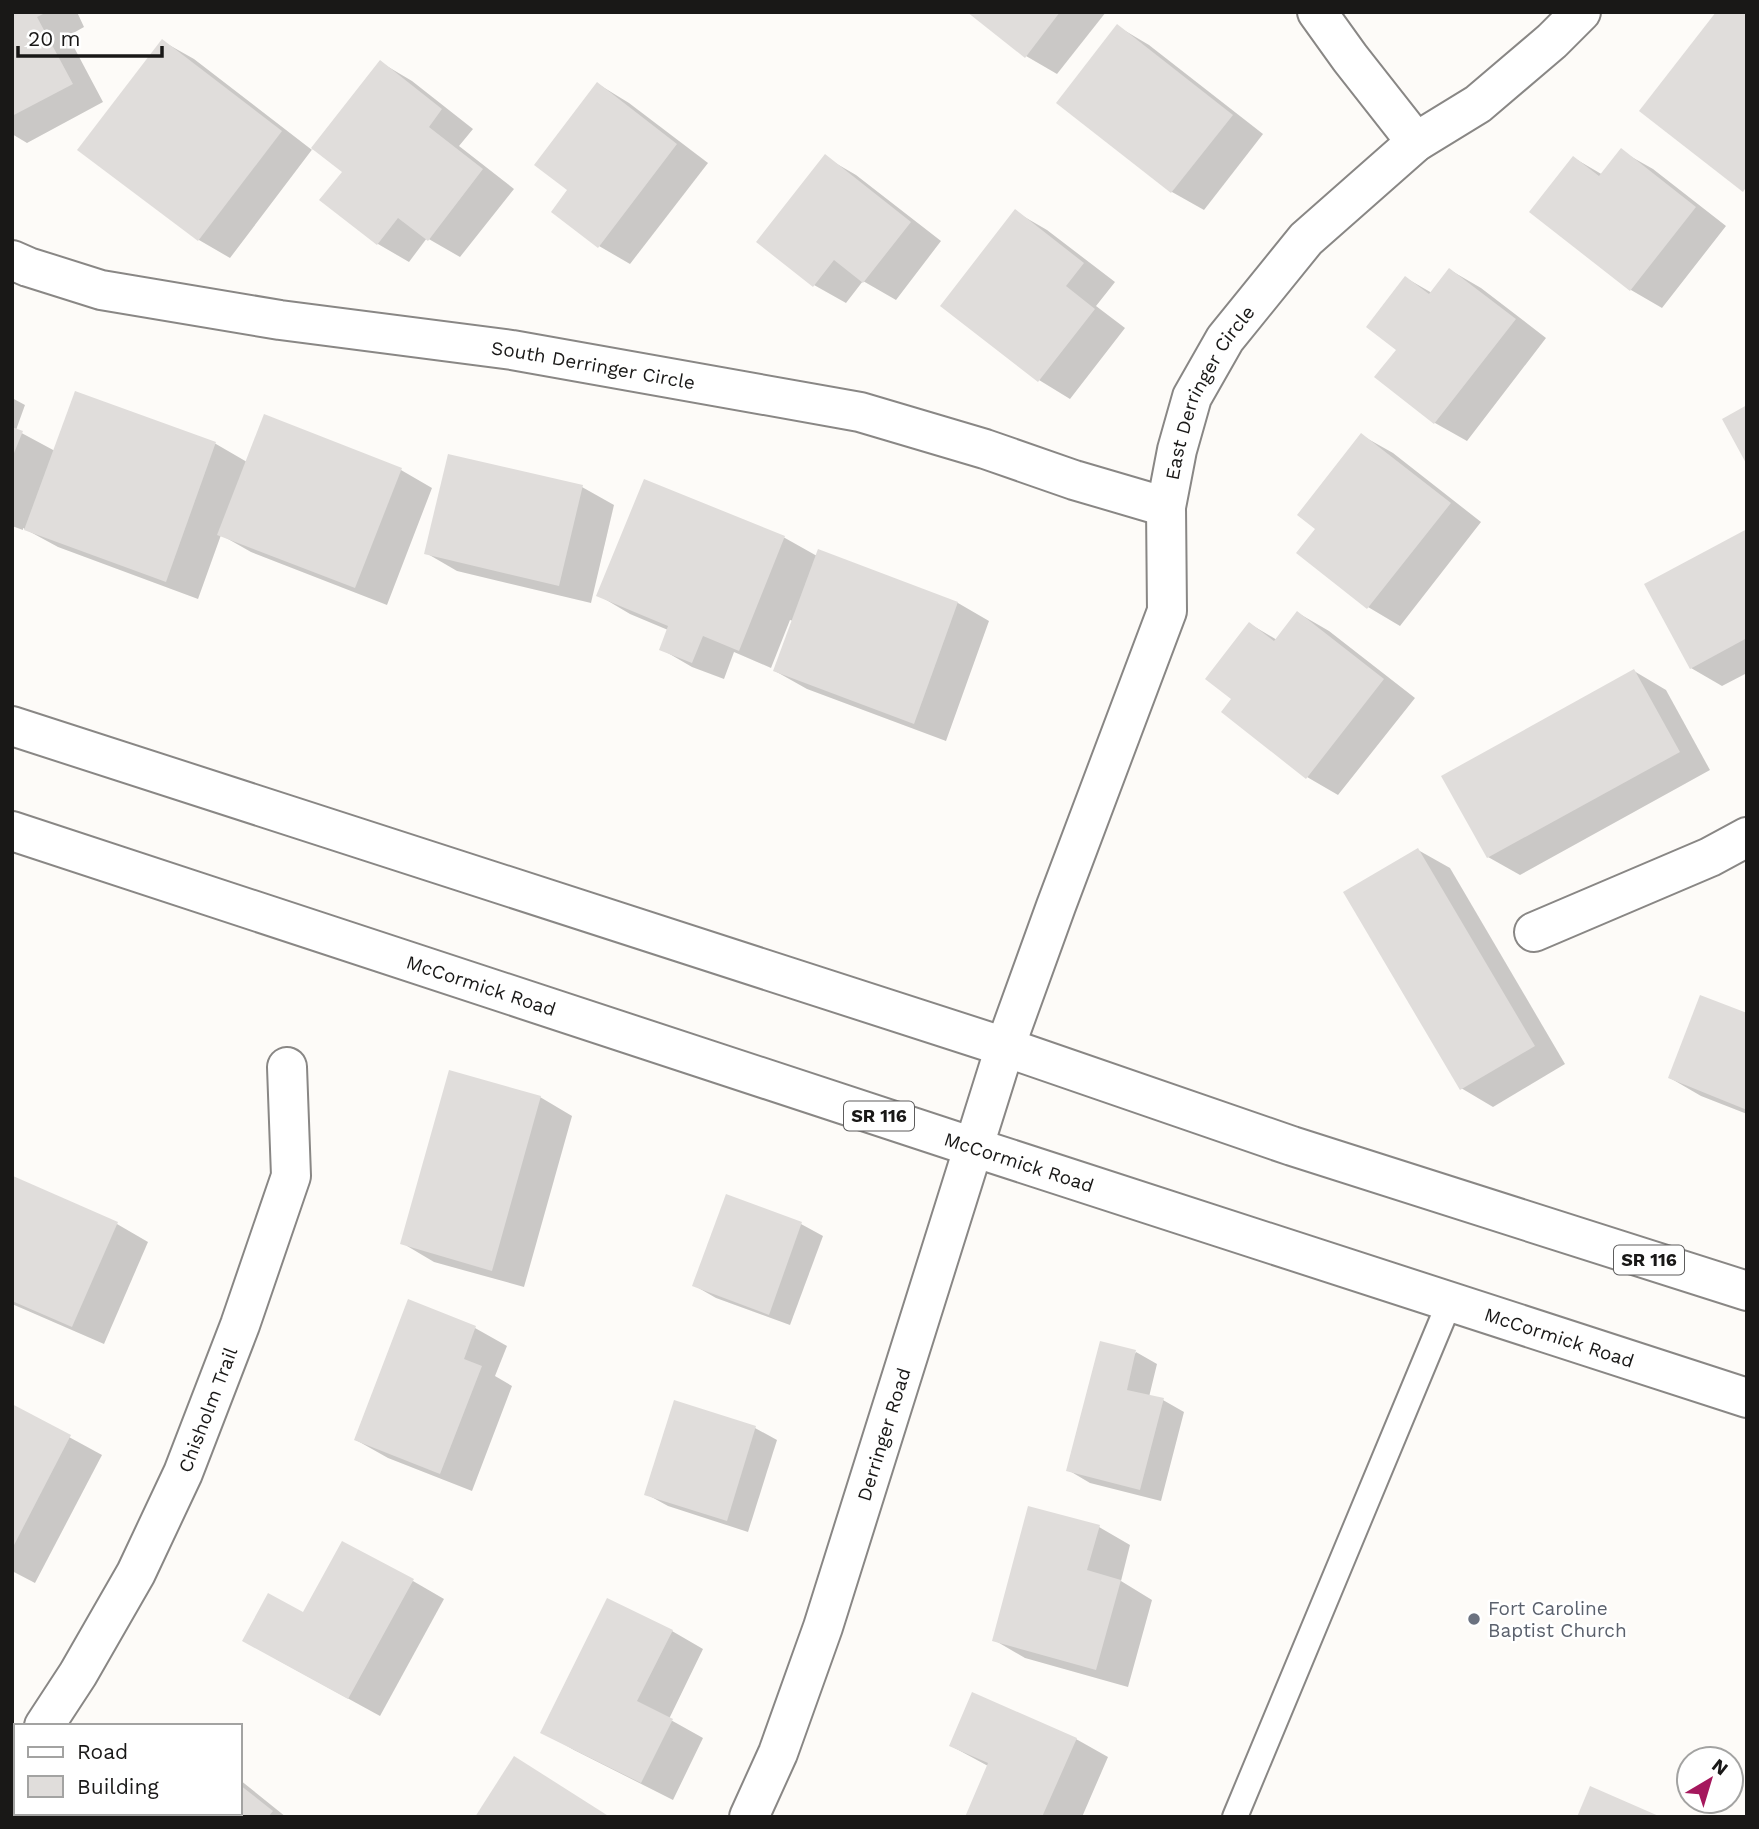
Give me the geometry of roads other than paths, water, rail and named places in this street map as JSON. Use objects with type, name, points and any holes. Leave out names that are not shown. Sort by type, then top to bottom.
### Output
[{"type":"street","points":[[1317,12],[1416,142]]},
{"type":"street","name":"East Derringer Circle","points":[[1005,1047],[1167,611],[1166,507],[1177,450],[1192,397],[1225,340],[1306,239],[1416,142],[1478,104],[1552,41],[1581,12]]},
{"type":"street","name":"South Derringer Circle","points":[[12,260],[101,290],[280,320],[512,350],[860,412],[1166,507]]},
{"type":"street","name":"SR 116","points":[[12,726],[1005,1047],[1292,1146],[1747,1291]]},
{"type":"street","name":"McCormick Road","points":[[12,831],[1747,1398]]},
{"type":"street","points":[[1534,932],[1710,858],[1747,837]]},
{"type":"street","name":"Derringer Road","points":[[749,1817],[778,1753],[823,1628],[1005,1047]]},
{"type":"street","name":"Chisholm Trail","points":[[45,1724],[78,1674],[136,1573],[183,1473],[240,1325],[291,1176],[287,1067]]},
{"type":"lane","points":[[1235,1817],[1450,1301]]},
{"type":"place","name":"Fort Caroline Baptist Church","points":[[1474,1619]]}]
